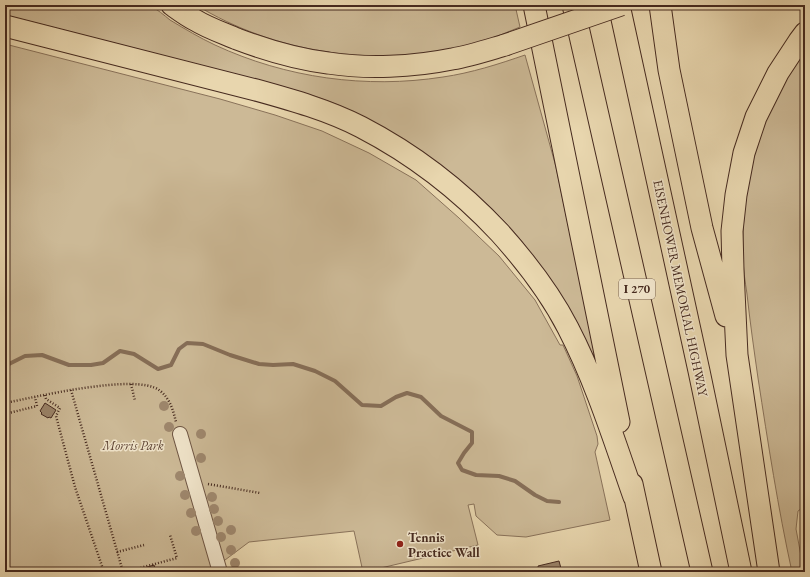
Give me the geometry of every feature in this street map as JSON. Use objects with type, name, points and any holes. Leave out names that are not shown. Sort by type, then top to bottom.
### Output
[{"type":"highway","points":[[172,5],[195,20],[257,47],[293,57],[328,63],[365,66],[401,65],[453,59],[505,46],[620,5]]},
{"type":"highway","points":[[534,5],[634,497],[651,572]]},
{"type":"highway","name":"I 270","points":[[572,5],[702,572]]},
{"type":"highway","name":"EISENHOWER MEMORIAL HIGHWAY","points":[[620,5],[741,572]]},
{"type":"highway","points":[[660,5],[669,70],[701,220],[737,355]]},
{"type":"highway","points":[[5,26],[294,100],[328,112],[393,145],[449,184],[481,213],[521,256],[545,288],[568,327],[585,364],[599,398],[634,497]]},
{"type":"highway","points":[[769,572],[737,355],[732,231],[736,195],[744,153],[756,117],[778,73],[805,33]]},
{"type":"lane","points":[[180,434],[220,572]]},
{"type":"path","points":[[130,384],[135,401]]},
{"type":"path","points":[[5,403],[71,390],[138,384],[153,387],[163,394],[168,400],[172,409],[180,434]]},
{"type":"path","points":[[71,390],[123,572]]},
{"type":"path","points":[[45,395],[46,399],[60,408],[56,416],[75,487],[104,572]]},
{"type":"path","points":[[5,414],[37,406],[35,397]]},
{"type":"path","points":[[194,481],[260,493]]},
{"type":"path","points":[[129,571],[177,558],[170,535]]},
{"type":"path","points":[[117,552],[144,544]]},
{"type":"green space","points":[[5,5],[147,5],[198,36],[242,56],[270,66],[298,73],[356,81],[385,82],[443,77],[474,71],[525,55],[556,167],[596,358],[593,359],[532,256],[511,229],[455,176],[426,154],[394,134],[352,111],[310,95],[277,85],[5,15]]},
{"type":"green space","points":[[196,5],[515,5],[520,27],[482,42],[460,48],[392,56],[358,55],[324,51],[291,44],[258,34],[226,21]]},
{"type":"green space","name":"Morris Park","points":[[5,44],[220,99],[275,115],[322,131],[369,153],[416,180],[499,256],[535,300],[560,345],[563,345],[577,376],[597,436],[598,444],[595,452],[610,520],[526,537],[497,535],[476,516],[474,504],[468,505],[478,545],[364,572],[354,531],[249,542],[209,572],[5,572]]},
{"type":"green space","points":[[805,50],[805,506],[798,511],[796,529],[804,572],[792,572],[769,451],[758,378],[744,274],[743,240],[744,210],[748,181],[759,138],[779,92]]},
{"type":"building","points":[[45,403],[56,410],[51,418],[41,414],[42,413],[40,411]]},
{"type":"building","points":[[559,561],[562,572],[539,572],[538,566]]},
{"type":"building","points":[[154,565],[156,572],[131,572]]},
{"type":"waterway","points":[[5,366],[25,356],[42,355],[69,365],[91,365],[103,363],[120,351],[134,354],[158,369],[171,365],[179,349],[187,343],[203,344],[230,355],[259,364],[293,364],[315,371],[335,381],[362,405],[381,406],[396,397],[407,393],[421,397],[441,416],[472,432],[472,443],[458,463],[462,470],[476,475],[499,476],[515,481],[535,495],[547,501],[559,502]]},
{"type":"place","name":"Tennis Practice Wall","points":[[400,544]]}]
